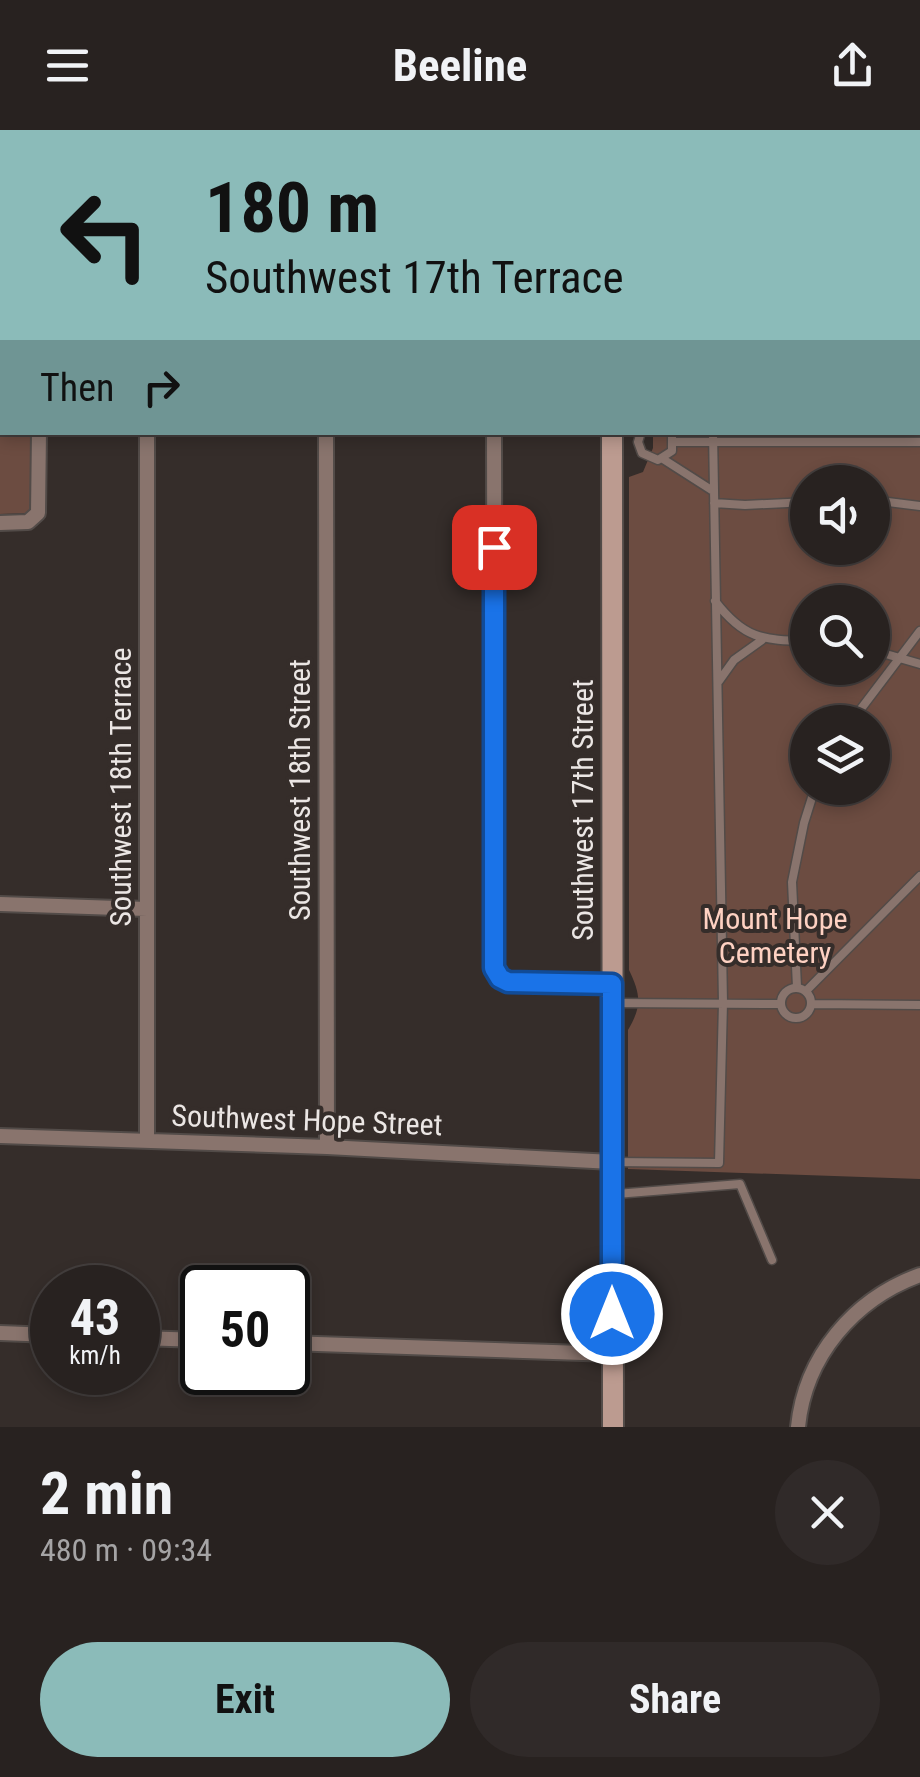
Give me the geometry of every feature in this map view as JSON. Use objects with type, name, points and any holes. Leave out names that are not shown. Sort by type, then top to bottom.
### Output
[{"type":"main road","name":"Southwest 17th Street","points":[[612,437],[613,1427]]},
{"type":"street","points":[[0,523],[28,522],[38,513],[39,435]]},
{"type":"street","name":"Southwest 18th Terrace","points":[[147,435],[147,1141]]},
{"type":"street","name":"Southwest 18th Street","points":[[326,435],[327,1147]]},
{"type":"street","points":[[494,435],[494,968],[508,982],[612,993]]},
{"type":"street","points":[[0,904],[148,909]]},
{"type":"street","name":"Southwest Hope Street","points":[[0,1136],[612,1162]]},
{"type":"street","points":[[798,1427],[814,1368],[834,1336],[879,1294],[920,1274]]},
{"type":"street","points":[[0,1333],[30,1334]]},
{"type":"street","points":[[310,1344],[613,1354]]},
{"type":"lane","points":[[612,437],[640,437],[646,457],[664,458],[714,491]]},
{"type":"lane","points":[[664,458],[672,450],[673,437],[916,442]]},
{"type":"lane","points":[[612,1162],[719,1163],[723,1004],[713,437]]},
{"type":"lane","points":[[714,502],[790,503]]},
{"type":"lane","points":[[890,502],[920,506]]},
{"type":"lane","points":[[716,601],[728,618],[762,640],[790,641]]},
{"type":"lane","points":[[863,705],[920,631]]},
{"type":"lane","points":[[717,684],[734,660],[762,640]]},
{"type":"lane","points":[[890,654],[920,664]]},
{"type":"lane","points":[[810,805],[792,882],[801,989],[812,1004]]},
{"type":"lane","points":[[780,1004],[787,990],[801,989],[920,876]]},
{"type":"lane","points":[[612,993],[723,1004],[780,1004]]},
{"type":"lane","points":[[780,1004],[785,1014],[794,1018],[808,1013],[812,1004]]},
{"type":"lane","points":[[812,1004],[920,1006]]},
{"type":"lane","points":[[612,1194],[740,1184],[772,1260]]},
{"type":"green space","points":[[0,435],[32,435],[33,509],[29,513],[0,514]]},
{"type":"green space","name":"Mount Hope Cemetery","points":[[653,435],[920,435],[920,1179],[628,1169],[628,1030],[638,1000],[629,970],[629,477],[643,472],[653,448]]},
{"type":"route","points":[[494,547],[494,968],[508,982],[612,984],[612,1314]]}]
